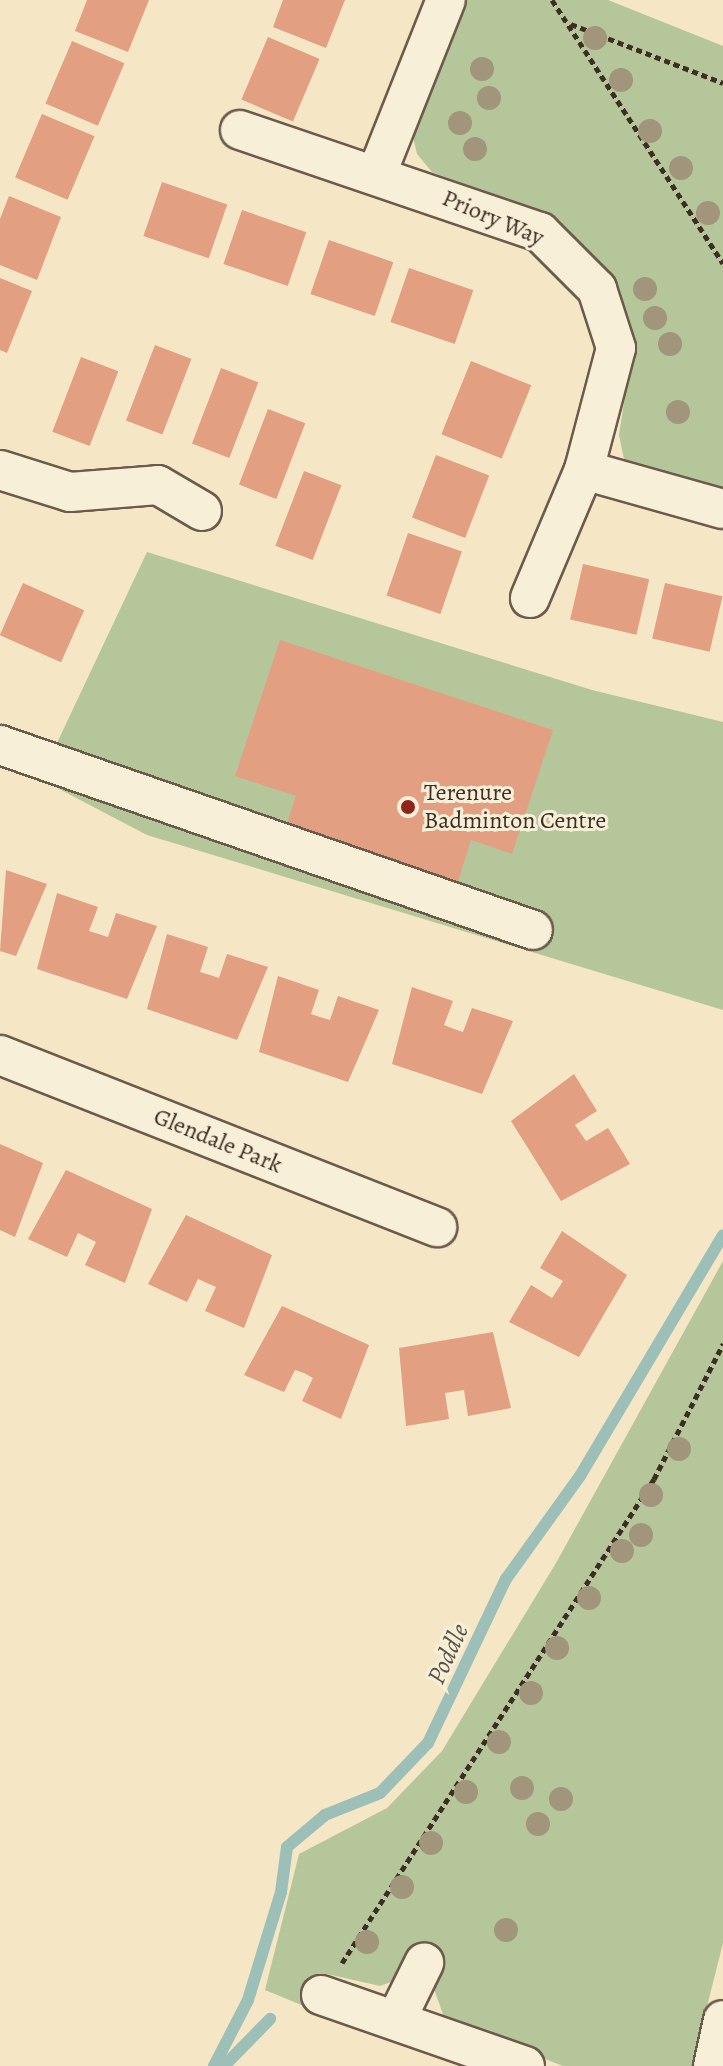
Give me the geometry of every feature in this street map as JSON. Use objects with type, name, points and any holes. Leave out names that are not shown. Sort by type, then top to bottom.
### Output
[{"type":"street","points":[[377,173],[446,0]]},
{"type":"street","name":"Priory Way","points":[[240,130],[377,173],[540,232],[597,289],[616,348],[584,470],[530,598]]},
{"type":"street","points":[[0,470],[70,492],[158,485],[202,511]]},
{"type":"street","points":[[584,470],[723,509]]},
{"type":"street","points":[[0,745],[533,930]]},
{"type":"street","name":"Glendale Park","points":[[0,1055],[437,1227]]},
{"type":"street","points":[[396,2020],[424,1963]]},
{"type":"street","points":[[321,1995],[525,2066]]},
{"type":"street","points":[[713,2066],[723,2020]]},
{"type":"path","points":[[552,0],[570,23],[723,263]]},
{"type":"path","points":[[570,23],[723,83]]},
{"type":"path","points":[[321,1995],[654,1479],[723,1344]]},
{"type":"green space","points":[[461,0],[608,0],[723,46],[723,492],[625,464],[619,435],[631,356],[612,287],[592,256],[539,212],[432,172],[417,154],[412,133]]},
{"type":"green space","name":"Terenure Badminton Centre","points":[[147,552],[592,690],[723,722],[723,1010],[147,835],[40,779]]},
{"type":"green space","points":[[723,1261],[723,1943],[692,2066],[563,2066],[445,2020],[434,1989],[442,1963],[380,1986],[327,1974],[311,2009],[265,1990],[299,1854],[387,1808],[442,1751],[556,1563]]},
{"type":"building","points":[[87,0],[149,0],[128,52],[75,31]]},
{"type":"building","points":[[283,0],[345,0],[326,48],[273,27]]},
{"type":"building","points":[[268,37],[320,59],[293,121],[241,100]]},
{"type":"building","points":[[72,41],[124,63],[98,126],[45,104]]},
{"type":"building","points":[[42,114],[94,136],[68,200],[15,178]]},
{"type":"building","points":[[162,182],[227,204],[209,258],[143,236]]},
{"type":"building","points":[[9,196],[61,217],[37,280],[0,265],[0,219]]},
{"type":"building","points":[[242,210],[306,232],[288,286],[223,264]]},
{"type":"building","points":[[329,240],[393,262],[375,316],[310,294]]},
{"type":"building","points":[[409,268],[473,290],[455,344],[390,322]]},
{"type":"building","points":[[0,278],[32,291],[7,353],[0,350]]},
{"type":"building","points":[[155,345],[191,359],[162,435],[126,421]]},
{"type":"building","points":[[81,357],[118,371],[90,446],[52,432]]},
{"type":"building","points":[[471,361],[531,385],[502,459],[441,434]]},
{"type":"building","points":[[221,368],[258,382],[229,458],[192,444]]},
{"type":"building","points":[[268,409],[305,423],[276,499],[239,485]]},
{"type":"building","points":[[436,455],[489,475],[465,538],[412,518]]},
{"type":"building","points":[[304,471],[341,485],[313,560],[275,546]]},
{"type":"building","points":[[408,533],[462,552],[440,614],[387,595]]},
{"type":"building","points":[[583,564],[649,579],[636,635],[570,620]]},
{"type":"building","points":[[23,583],[84,610],[61,662],[0,635]]},
{"type":"building","points":[[665,583],[722,596],[710,652],[652,639]]},
{"type":"building","points":[[280,640],[553,730],[512,854],[471,840],[456,888],[284,832],[296,796],[235,776]]},
{"type":"building","points":[[6,870],[47,884],[16,956],[0,951]]},
{"type":"building","points":[[57,893],[98,907],[89,931],[108,937],[116,913],[157,926],[127,999],[37,969]]},
{"type":"building","points":[[167,934],[208,947],[200,972],[219,978],[227,954],[268,967],[237,1040],[147,1009]]},
{"type":"building","points":[[278,976],[319,990],[311,1014],[330,1020],[338,996],[379,1010],[348,1082],[259,1052]]},
{"type":"building","points":[[412,987],[453,1001],[444,1025],[454,1029],[463,1032],[472,1008],[513,1021],[482,1094],[392,1064]]},
{"type":"building","points":[[574,1074],[597,1111],[575,1125],[586,1141],[608,1128],[630,1164],[561,1201],[511,1121]]},
{"type":"building","points":[[0,1144],[43,1163],[15,1237],[0,1230]]},
{"type":"building","points":[[66,1170],[152,1209],[125,1283],[85,1265],[96,1242],[78,1233],[67,1257],[28,1239]]},
{"type":"building","points":[[186,1215],[272,1255],[244,1328],[205,1311],[216,1287],[198,1279],[187,1302],[148,1284]]},
{"type":"building","points":[[562,1231],[627,1275],[579,1357],[509,1322],[531,1285],[552,1298],[563,1281],[540,1268]]},
{"type":"building","points":[[282,1306],[369,1345],[341,1419],[302,1401],[313,1378],[304,1373],[295,1370],[284,1392],[244,1375]]},
{"type":"building","points":[[493,1332],[511,1408],[468,1416],[464,1390],[445,1393],[449,1419],[406,1426],[399,1348]]},
{"type":"waterway","name":"Poddle","points":[[214,2066],[248,2000],[281,1892],[287,1847],[325,1815],[380,1793],[428,1743],[506,1579],[580,1476],[723,1235]]},
{"type":"waterway","points":[[224,2066],[270,2019]]},
{"type":"place","name":"Terenure Badminton Centre","points":[[408,807]]}]
